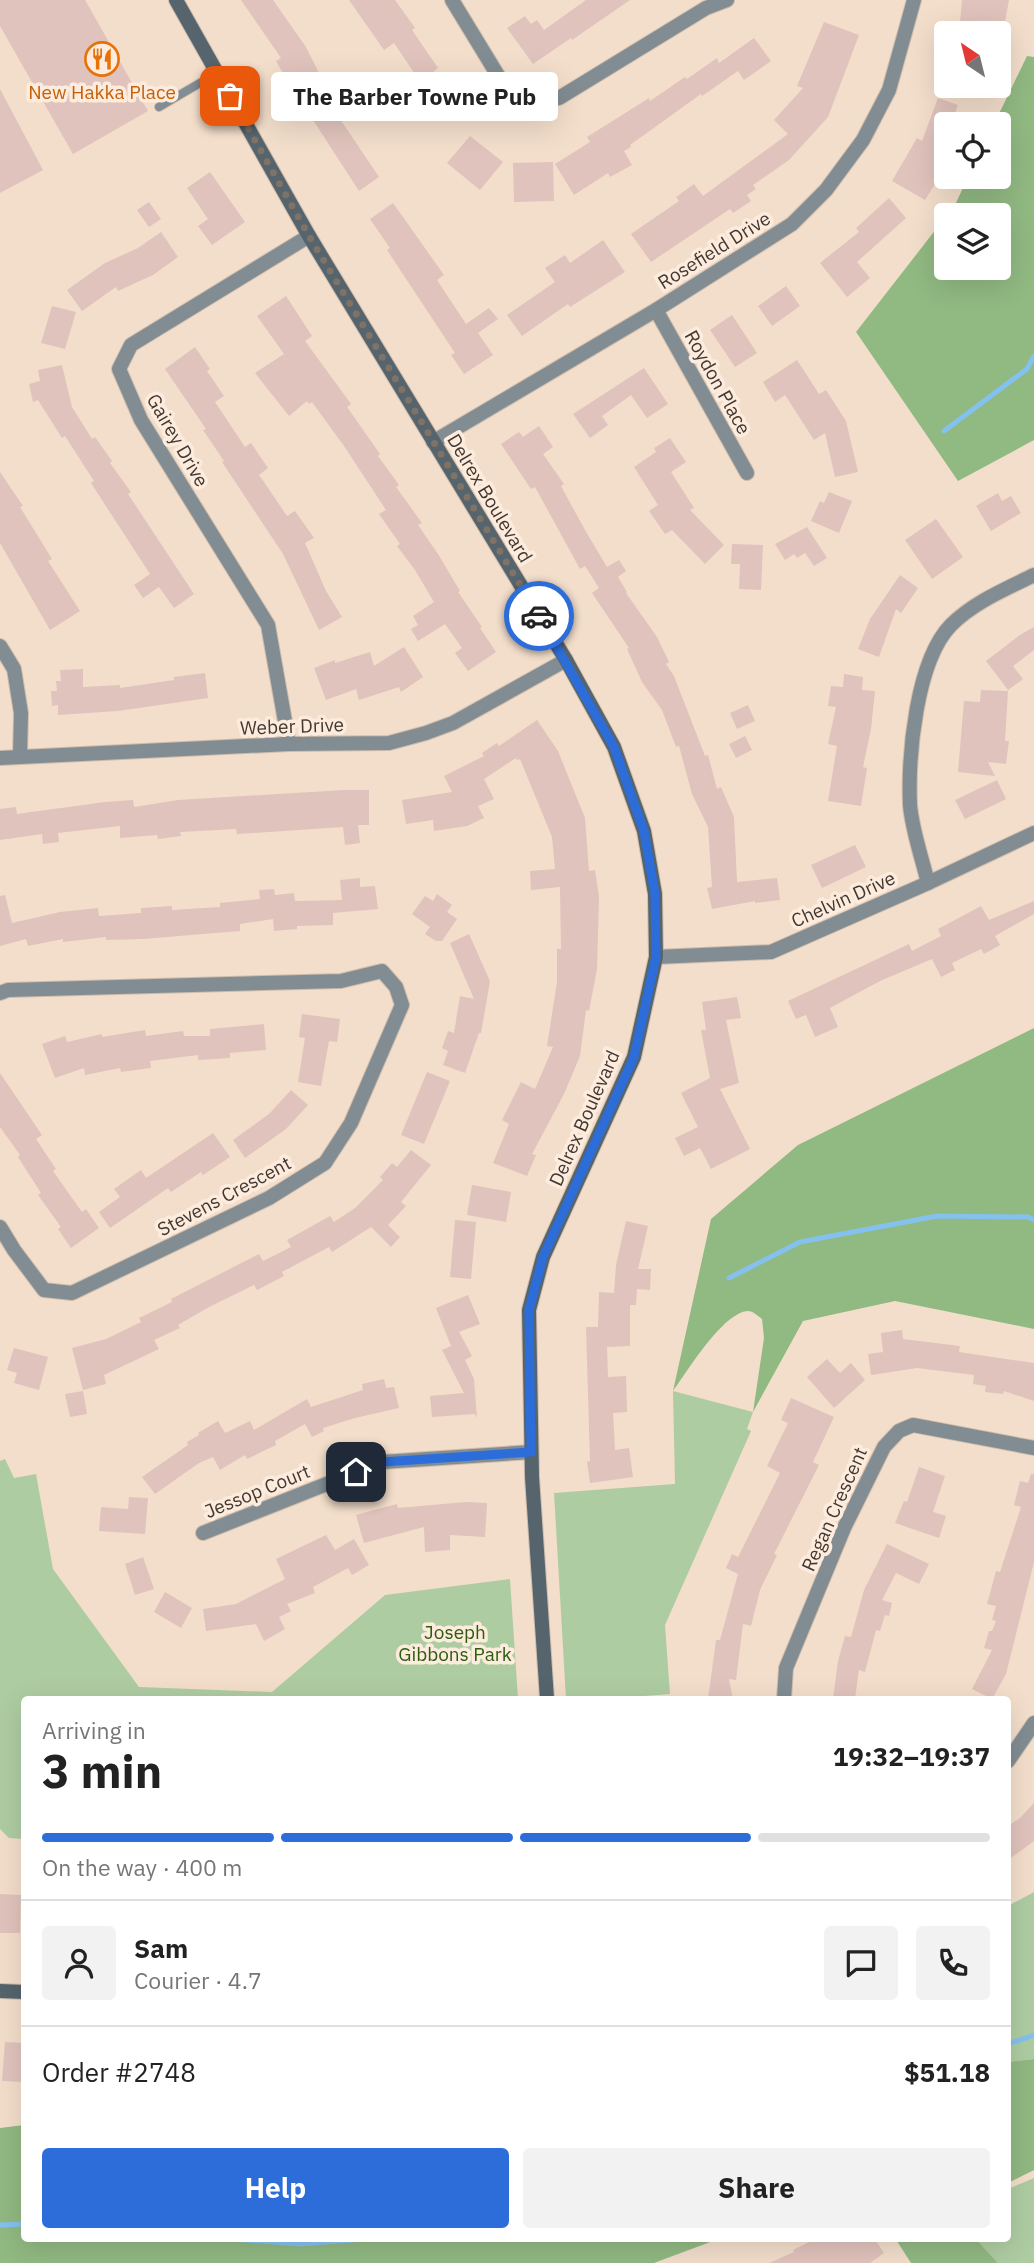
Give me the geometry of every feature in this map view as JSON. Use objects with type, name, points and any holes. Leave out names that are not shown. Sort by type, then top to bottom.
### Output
[{"type":"street","name":"Delrex Boulevard","points":[[176,0],[309,236],[566,660],[614,747],[644,831],[655,894],[656,957],[634,1057],[543,1257],[529,1310],[531,1452],[547,1696]]},
{"type":"street","points":[[452,0],[505,88],[526,105],[559,98],[706,8],[727,0]]},
{"type":"street","name":"Rosefield Drive","points":[[433,442],[656,310],[792,223],[826,190],[863,140],[889,90],[914,0]]},
{"type":"street","name":"Gairey Drive","points":[[289,744],[268,625],[141,421],[119,369],[131,345],[309,236]]},
{"type":"street","name":"Roydon Place","points":[[656,310],[747,473]]},
{"type":"street","points":[[928,883],[910,806],[914,718],[929,660],[950,626],[982,601],[1034,575]]},
{"type":"street","points":[[0,646],[15,669],[21,713],[20,756]]},
{"type":"street","name":"Weber Drive","points":[[0,758],[289,744],[389,743],[453,723],[566,660]]},
{"type":"street","name":"Chelvin Drive","points":[[656,957],[771,952],[1034,833]]},
{"type":"street","name":"Stevens Crescent","points":[[0,993],[8,990],[341,981],[382,971],[396,987],[402,1005],[351,1123],[325,1163],[269,1198],[72,1293],[44,1290],[0,1227]]},
{"type":"street","name":"Regan Crescent","points":[[784,1696],[786,1668],[844,1528],[884,1447],[900,1431],[913,1425],[1034,1448]]},
{"type":"street","name":"Jessop Court","points":[[203,1533],[382,1462],[531,1452]]},
{"type":"street","points":[[1011,1756],[1034,1723]]},
{"type":"street","points":[[0,1991],[21,1992]]},
{"type":"lane","points":[[159,107],[217,73]]},
{"type":"green space","points":[[1027,56],[1034,57],[1034,440],[958,481],[856,332],[934,232],[934,280],[1011,280],[1011,203],[956,203],[962,189],[1011,189],[1011,112],[1000,112],[1007,98],[1012,98],[1012,87]]},
{"type":"green space","points":[[1034,1028],[1034,1329],[895,1301],[803,1321],[753,1412],[764,1338],[762,1319],[748,1311],[738,1314],[717,1332],[673,1391],[711,1219],[798,1145]]},
{"type":"green space","name":"Joseph Gibbons Park","points":[[673,1391],[753,1412],[747,1429],[751,1431],[665,1625],[670,1694],[566,1696],[554,1493],[675,1484]]},
{"type":"green space","name":"Joseph Gibbons Park","points":[[5,1459],[14,1478],[36,1474],[53,1569],[139,1687],[272,1692],[385,1595],[510,1579],[518,1696],[21,1696],[21,1839],[9,1838],[0,1829],[0,1461]]},
{"type":"green space","points":[[1034,1892],[1034,2059],[1011,2062],[1011,1904]]},
{"type":"green space","points":[[1034,2059],[1034,2170],[1011,2182],[1011,2062]]},
{"type":"green space","points":[[21,2125],[21,2242],[710,2242],[654,2263],[0,2263],[0,2128]]},
{"type":"green space","points":[[1034,2178],[1034,2263],[998,2263],[979,2242],[1011,2242],[1011,2188]]},
{"type":"green space","points":[[898,2242],[979,2242],[998,2263],[911,2263]]},
{"type":"building","points":[[0,0],[85,0],[148,111],[73,154],[0,26]]},
{"type":"building","points":[[241,0],[273,0],[306,47],[319,73],[314,76],[379,177],[359,191],[300,100],[305,96],[293,73],[285,77],[276,61],[281,58]]},
{"type":"building","points":[[349,0],[395,0],[438,68],[434,71],[458,105],[436,119],[418,94],[425,89],[394,43],[384,50]]},
{"type":"building","points":[[586,0],[630,0],[533,64],[507,28],[525,16],[531,24],[537,20],[544,30]]},
{"type":"building","points":[[962,0],[1009,0],[1005,21],[960,21]]},
{"type":"building","points":[[824,22],[859,35],[828,117],[789,160],[753,185],[756,189],[747,195],[751,201],[733,213],[730,209],[651,262],[631,234],[679,201],[676,197],[694,184],[703,196],[788,134],[774,120],[803,88],[797,86]]},
{"type":"building","points":[[754,38],[771,61],[744,80],[738,71],[702,96],[701,94],[624,151],[632,165],[610,177],[608,173],[574,195],[555,164],[590,142],[587,137],[649,98],[650,101],[685,77],[687,79],[717,58],[719,63]]},
{"type":"building","points":[[0,89],[43,170],[0,193]]},
{"type":"building","points":[[938,98],[958,105],[955,112],[934,112],[934,186],[925,200],[892,181],[917,138],[922,141]]},
{"type":"building","points":[[470,136],[503,162],[480,190],[447,163]]},
{"type":"building","points":[[553,162],[554,201],[514,202],[513,163]]},
{"type":"building","points":[[210,172],[245,222],[212,245],[198,226],[208,219],[187,188]]},
{"type":"building","points":[[889,198],[906,218],[857,262],[870,278],[847,297],[820,263],[859,232],[856,228]]},
{"type":"building","points":[[149,202],[161,219],[149,227],[137,210]]},
{"type":"building","points":[[393,203],[444,275],[437,280],[466,324],[489,308],[498,319],[478,333],[493,355],[464,374],[451,355],[455,353],[387,250],[390,248],[370,219]]},
{"type":"building","points":[[161,232],[178,257],[153,275],[118,291],[116,287],[82,311],[67,290],[105,263],[138,248]]},
{"type":"building","points":[[603,240],[625,272],[570,307],[568,304],[522,336],[507,315],[555,282],[545,268],[565,255],[570,263]]},
{"type":"building","points":[[786,286],[800,306],[772,326],[758,306]]},
{"type":"building","points":[[286,296],[312,336],[305,341],[351,404],[347,407],[399,485],[396,487],[422,523],[418,525],[496,652],[468,671],[455,653],[462,648],[445,624],[418,641],[411,629],[418,625],[413,616],[434,602],[379,514],[386,510],[344,446],[312,402],[309,404],[307,401],[289,416],[255,373],[284,354],[257,316]]},
{"type":"building","points":[[52,306],[76,312],[65,349],[41,343]]},
{"type":"building","points":[[732,315],[757,353],[735,367],[710,330]]},
{"type":"building","points":[[195,347],[224,396],[215,402],[245,447],[251,443],[268,468],[259,475],[287,516],[295,511],[314,538],[305,543],[326,591],[342,617],[319,630],[283,554],[222,462],[224,461],[203,430],[206,429],[165,369]]},
{"type":"building","points":[[797,360],[819,394],[826,390],[846,421],[858,472],[835,477],[825,433],[814,440],[785,395],[775,402],[763,382]]},
{"type":"building","points":[[62,365],[72,407],[92,439],[95,437],[112,461],[110,463],[131,492],[128,494],[194,594],[174,608],[159,587],[143,598],[134,585],[150,574],[91,483],[94,481],[65,436],[62,438],[38,400],[33,402],[29,384],[40,381],[38,370]]},
{"type":"building","points":[[644,368],[668,404],[647,418],[631,395],[602,416],[608,425],[590,438],[573,414]]},
{"type":"building","points":[[539,426],[553,447],[543,454],[564,484],[561,486],[607,567],[619,560],[626,571],[618,577],[657,637],[669,662],[666,664],[674,676],[705,756],[708,755],[717,789],[721,787],[734,817],[737,882],[777,878],[780,900],[755,901],[712,909],[707,888],[712,887],[708,827],[692,794],[679,746],[676,747],[662,710],[642,682],[627,649],[629,648],[592,593],[599,588],[585,566],[580,569],[535,487],[531,489],[501,444],[519,432],[523,437]]},
{"type":"building","points":[[670,438],[686,462],[671,472],[694,508],[690,510],[724,545],[705,564],[672,530],[665,534],[649,511],[658,505],[634,467],[656,452],[654,448]]},
{"type":"building","points":[[0,472],[23,506],[20,507],[52,559],[48,561],[80,611],[50,630],[0,543]]},
{"type":"building","points":[[829,492],[852,501],[839,533],[811,521],[820,501],[824,503]]},
{"type":"building","points":[[998,493],[1002,501],[1011,496],[1021,513],[991,531],[976,506]]},
{"type":"building","points":[[936,519],[963,557],[932,579],[905,540]]},
{"type":"building","points":[[807,527],[827,558],[814,566],[805,553],[797,558],[794,554],[785,560],[775,544]]},
{"type":"building","points":[[732,544],[763,545],[761,590],[739,589],[740,564],[731,564]]},
{"type":"building","points":[[900,575],[918,588],[901,613],[896,609],[879,657],[858,649],[870,619]]},
{"type":"building","points":[[1034,627],[1034,650],[1013,666],[1023,679],[1008,690],[986,661]]},
{"type":"building","points":[[404,647],[423,677],[401,692],[399,687],[359,700],[356,689],[326,700],[314,668],[370,652],[374,666]]},
{"type":"building","points":[[83,669],[83,687],[120,685],[120,688],[205,673],[208,698],[118,711],[58,715],[58,705],[52,706],[51,691],[57,691],[56,681],[61,681],[60,670]]},
{"type":"building","points":[[844,674],[863,677],[862,690],[875,691],[863,767],[867,768],[861,806],[828,801],[837,746],[828,744],[836,707],[828,706],[831,686],[843,687]]},
{"type":"building","points":[[981,690],[1008,691],[1005,741],[1009,741],[1006,764],[988,762],[995,776],[958,772],[964,701],[980,702]]},
{"type":"building","points":[[748,705],[755,721],[737,729],[730,713]]},
{"type":"building","points":[[537,720],[558,751],[585,818],[589,871],[595,870],[599,897],[597,969],[589,1011],[586,1010],[580,1056],[564,1094],[532,1154],[536,1155],[527,1176],[493,1163],[509,1124],[502,1120],[521,1082],[535,1089],[553,1047],[547,1046],[557,982],[557,949],[561,949],[560,887],[531,890],[530,871],[555,869],[552,837],[520,759],[516,758],[484,779],[494,799],[478,806],[484,818],[467,826],[434,831],[433,820],[406,824],[402,800],[452,792],[444,776],[484,756],[482,753],[497,743],[499,746]]},
{"type":"building","points":[[745,736],[752,750],[736,758],[729,744]]},
{"type":"building","points":[[997,780],[1006,799],[965,819],[955,800]]},
{"type":"building","points":[[369,790],[369,825],[358,825],[360,843],[345,845],[343,827],[237,834],[236,829],[180,832],[181,836],[158,839],[157,835],[120,838],[120,826],[58,833],[59,842],[43,844],[42,834],[0,840],[0,809],[16,807],[17,814],[105,802],[133,800],[134,807],[178,800]]},
{"type":"building","points":[[855,845],[866,867],[822,888],[811,865]]},
{"type":"building","points":[[360,878],[360,887],[375,886],[378,909],[333,913],[333,925],[297,926],[297,929],[274,931],[273,919],[240,924],[240,931],[143,939],[106,940],[106,937],[63,942],[63,939],[28,946],[26,939],[0,946],[0,896],[5,895],[12,923],[60,912],[98,908],[99,916],[141,913],[141,908],[172,906],[172,910],[220,907],[220,903],[260,899],[259,890],[274,889],[275,895],[294,893],[295,901],[342,900],[340,880]]},
{"type":"building","points":[[437,894],[452,905],[447,912],[457,919],[442,941],[436,941],[425,934],[430,927],[412,914],[425,896],[433,901]]},
{"type":"building","points":[[1034,901],[1034,914],[995,936],[1000,945],[984,954],[981,949],[952,963],[955,970],[941,977],[932,959],[880,981],[830,1008],[838,1027],[815,1037],[806,1015],[796,1019],[788,1001],[909,944],[912,951],[941,936],[938,929],[981,906],[989,920]]},
{"type":"building","points":[[469,934],[490,981],[481,1033],[465,1073],[443,1065],[448,1051],[442,1048],[448,1031],[454,1033],[460,996],[474,999],[450,943]]},
{"type":"building","points":[[737,997],[741,1018],[726,1020],[739,1083],[720,1089],[750,1149],[711,1169],[700,1148],[684,1156],[675,1138],[698,1127],[681,1093],[710,1078],[701,1030],[706,1030],[702,1002]]},
{"type":"building","points":[[302,1014],[340,1019],[337,1042],[329,1041],[321,1086],[298,1082],[305,1038],[299,1037]]},
{"type":"building","points":[[264,1024],[266,1050],[230,1053],[230,1058],[198,1060],[198,1055],[150,1061],[151,1068],[121,1072],[120,1068],[85,1075],[84,1068],[55,1078],[42,1044],[65,1036],[67,1042],[102,1034],[102,1037],[145,1030],[146,1036],[183,1031],[184,1036],[210,1036],[210,1029]]},
{"type":"building","points":[[427,1072],[450,1081],[424,1144],[401,1135]]},
{"type":"building","points":[[0,1073],[42,1135],[36,1139],[56,1169],[53,1171],[82,1212],[86,1209],[99,1228],[71,1248],[58,1229],[61,1227],[38,1195],[41,1193],[18,1157],[20,1155],[0,1127]]},
{"type":"building","points":[[291,1090],[308,1105],[286,1129],[245,1158],[233,1140],[269,1114]]},
{"type":"building","points":[[213,1133],[230,1157],[171,1192],[168,1188],[110,1228],[99,1212],[120,1197],[114,1189],[141,1170],[146,1178]]},
{"type":"building","points":[[411,1150],[431,1165],[401,1202],[406,1206],[388,1225],[400,1237],[391,1247],[371,1227],[332,1252],[329,1247],[282,1272],[284,1276],[257,1290],[254,1285],[209,1307],[178,1325],[180,1328],[154,1340],[159,1349],[104,1375],[106,1384],[83,1390],[72,1348],[106,1339],[141,1322],[139,1318],[172,1302],[171,1299],[259,1254],[263,1261],[291,1247],[287,1240],[330,1216],[334,1222],[355,1208],[383,1180],[380,1177],[392,1163],[397,1167]]},
{"type":"building","points":[[472,1185],[511,1192],[506,1222],[467,1215]]},
{"type":"building","points":[[455,1220],[476,1222],[471,1279],[450,1277]]},
{"type":"building","points":[[626,1221],[648,1226],[638,1269],[651,1269],[650,1290],[637,1289],[636,1305],[630,1305],[630,1346],[607,1347],[608,1377],[626,1376],[627,1412],[613,1413],[615,1450],[629,1448],[633,1477],[590,1483],[587,1462],[590,1461],[586,1327],[598,1327],[599,1292],[614,1293],[616,1265]]},
{"type":"building","points":[[468,1295],[480,1324],[459,1332],[472,1356],[465,1360],[474,1379],[477,1418],[475,1414],[432,1417],[430,1396],[464,1393],[442,1350],[451,1346],[436,1308]]},
{"type":"building","points":[[902,1330],[903,1339],[960,1346],[959,1352],[1034,1363],[1034,1401],[1004,1391],[1003,1394],[985,1392],[986,1386],[973,1384],[974,1375],[917,1368],[871,1375],[868,1354],[883,1352],[881,1333]]},
{"type":"building","points":[[14,1348],[48,1357],[39,1390],[14,1383],[17,1373],[7,1370]]},
{"type":"building","points":[[827,1359],[840,1373],[851,1363],[865,1380],[834,1408],[807,1377]]},
{"type":"building","points":[[384,1379],[386,1388],[394,1387],[399,1408],[323,1428],[324,1431],[312,1437],[305,1424],[275,1441],[276,1445],[247,1459],[245,1455],[220,1470],[213,1457],[199,1463],[155,1494],[142,1477],[188,1445],[187,1442],[199,1435],[198,1433],[218,1421],[225,1433],[250,1421],[254,1430],[307,1399],[311,1407],[363,1390],[362,1384]]},
{"type":"building","points":[[83,1391],[87,1414],[70,1417],[65,1394]]},
{"type":"building","points":[[791,1398],[834,1417],[813,1462],[819,1465],[774,1554],[777,1555],[760,1590],[751,1626],[743,1624],[736,1680],[729,1679],[732,1696],[708,1696],[716,1640],[720,1640],[738,1574],[726,1568],[732,1554],[738,1557],[780,1473],[767,1466],[788,1423],[781,1420]]},
{"type":"building","points":[[919,1467],[945,1476],[933,1512],[946,1516],[939,1538],[895,1523],[904,1501],[907,1502]]},
{"type":"building","points":[[1031,1474],[1034,1474],[1034,1562],[1006,1674],[994,1696],[986,1696],[972,1689],[992,1650],[984,1648],[989,1631],[992,1631],[996,1621],[992,1620],[996,1606],[987,1604],[996,1571],[1000,1572],[1021,1507],[1014,1505],[1020,1481],[1028,1483]]},
{"type":"building","points":[[129,1497],[148,1498],[145,1534],[99,1531],[101,1507],[128,1509]]},
{"type":"building","points":[[466,1502],[487,1503],[485,1537],[450,1535],[450,1550],[425,1552],[424,1527],[364,1543],[356,1515],[397,1504],[398,1508]]},
{"type":"building","points":[[326,1535],[335,1550],[354,1539],[369,1565],[352,1575],[348,1568],[313,1587],[315,1593],[287,1604],[291,1611],[279,1617],[285,1629],[264,1641],[256,1624],[206,1631],[203,1609],[236,1604],[285,1579],[276,1559]]},
{"type":"building","points":[[887,1544],[929,1564],[919,1584],[896,1573],[882,1600],[892,1603],[889,1616],[885,1615],[880,1631],[876,1630],[865,1672],[859,1670],[855,1696],[833,1696],[838,1661],[845,1636],[851,1637],[864,1590]]},
{"type":"building","points":[[143,1557],[154,1589],[135,1595],[125,1564]]},
{"type":"building","points":[[165,1592],[192,1608],[181,1628],[154,1612]]},
{"type":"building","points":[[1034,1803],[1034,1841],[1011,1858],[1011,1824]]},
{"type":"building","points":[[0,1894],[21,1895],[20,1933],[0,1933]]},
{"type":"building","points":[[5,2042],[21,2043],[21,2082],[2,2081]]},
{"type":"building","points":[[809,2242],[877,2242],[884,2253],[870,2263],[769,2263],[794,2252],[793,2250]]},
{"type":"waterway","points":[[944,431],[1027,369],[1034,356]]},
{"type":"waterway","points":[[729,1278],[800,1242],[937,1216],[1028,1217],[1034,1220]]},
{"type":"waterway","points":[[1011,2043],[1034,2035]]},
{"type":"waterway","points":[[0,2225],[21,2224]]},
{"type":"waterway","points":[[274,2242],[325,2242]]},
{"type":"way so far","points":[[230,96],[309,236],[539,616]]},
{"type":"place","name":"New Hakka Place","points":[[102,59]]},
{"type":"place","name":"The Barber Towne Pub","points":[[230,96]]},
{"type":"route","points":[[356,1472],[382,1462],[531,1452],[529,1310],[543,1257],[634,1057],[656,957],[655,894],[644,831],[614,747],[539,616]]}]
